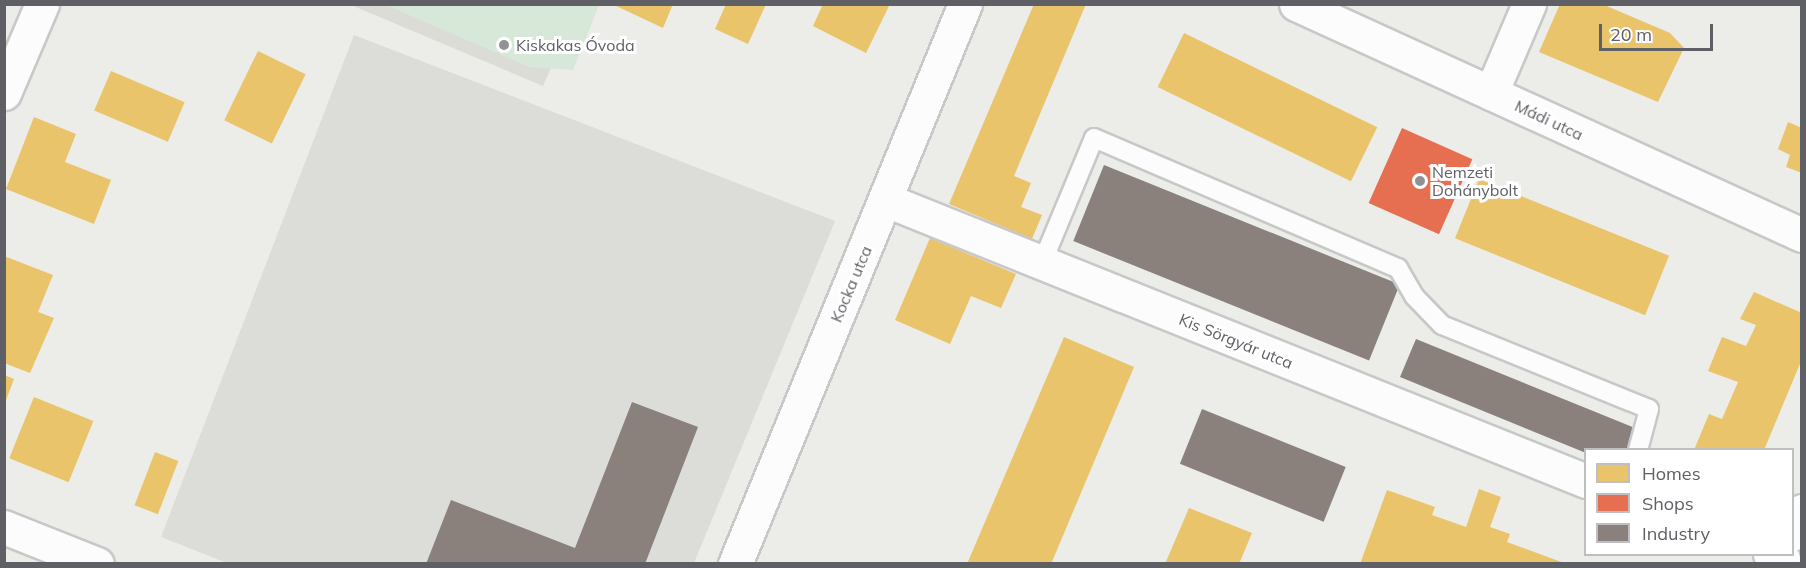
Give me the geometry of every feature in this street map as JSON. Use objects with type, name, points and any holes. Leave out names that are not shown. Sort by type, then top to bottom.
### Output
[{"type":"street","points":[[4,93],[42,4]]},
{"type":"street","name":"Kocka utca","points":[[735,564],[965,4]]},
{"type":"street","name":"Mádi utca","points":[[1296,4],[1802,235]]},
{"type":"street","points":[[1491,93],[1529,4]]},
{"type":"street","name":"Kis Sörgyár utca","points":[[886,200],[1584,480]]},
{"type":"street","points":[[1794,531],[1802,511]]},
{"type":"street","points":[[4,527],[98,564]]},
{"type":"lane","points":[[1042,263],[1094,138],[1398,268],[1414,297],[1442,325],[1649,409],[1639,448]]},
{"type":"shaded area","name":"Kiskakas Óvoda","points":[[351,5],[578,5],[543,86]]},
{"type":"shaded area","points":[[354,35],[835,221],[694,563],[227,563],[161,537]]},
{"type":"green space","name":"Kiskakas Óvoda","points":[[599,4],[573,70],[529,67],[386,5]]},
{"type":"building: Homes","points":[[612,4],[673,4],[663,28]]},
{"type":"building: Homes","points":[[726,4],[766,4],[748,44],[715,29]]},
{"type":"building: Homes","points":[[823,4],[890,4],[866,53],[813,26]]},
{"type":"building: Homes","points":[[1034,4],[1086,4],[1014,176],[1031,183],[1021,207],[1042,215],[1032,239],[949,204]]},
{"type":"building: Homes","points":[[1560,4],[1602,4],[1670,33],[1684,48],[1658,102],[1539,52]]},
{"type":"building: Homes","points":[[1184,33],[1377,127],[1351,181],[1158,87]]},
{"type":"building: Homes","points":[[258,51],[306,74],[272,143],[224,120]]},
{"type":"building: Homes","points":[[111,71],[185,102],[168,142],[94,111]]},
{"type":"building: Homes","points":[[34,117],[76,134],[65,162],[111,180],[94,224],[6,189]]},
{"type":"building: Homes","points":[[1788,122],[1802,128],[1802,173],[1786,167],[1790,155],[1778,149]]},
{"type":"building: Homes","points":[[1479,179],[1669,256],[1645,315],[1455,238]]},
{"type":"building: Homes","points":[[930,238],[1016,274],[1001,308],[971,296],[950,344],[895,320]]},
{"type":"building: Homes","points":[[4,256],[53,275],[38,312],[54,318],[30,373],[4,363]]},
{"type":"building: Homes","points":[[1754,292],[1802,313],[1802,359],[1765,448],[1695,448],[1709,414],[1722,419],[1738,382],[1708,371],[1722,337],[1746,346],[1756,325],[1740,319]]},
{"type":"building: Homes","points":[[1064,337],[1134,367],[1051,564],[967,564]]},
{"type":"building: Homes","points":[[4,375],[14,379],[5,403],[4,403]]},
{"type":"building: Homes","points":[[34,397],[93,421],[69,482],[9,458]]},
{"type":"building: Homes","points":[[155,452],[178,461],[158,514],[135,505]]},
{"type":"building: Homes","points":[[1479,489],[1501,497],[1490,527],[1510,534],[1507,542],[1567,564],[1360,564],[1387,490],[1435,507],[1432,515],[1466,527]]},
{"type":"building: Homes","points":[[1189,508],[1252,533],[1239,564],[1165,564]]},
{"type":"building: Shops","name":"Nemzeti Dohánybolt","points":[[1402,128],[1472,159],[1439,234],[1369,203]]},
{"type":"building: Industry","points":[[1104,165],[1400,284],[1369,361],[1073,241]]},
{"type":"building: Industry","points":[[1416,339],[1635,428],[1628,448],[1584,448],[1584,452],[1400,377]]},
{"type":"building: Industry","points":[[632,402],[698,427],[645,564],[426,564],[451,500],[575,548]]},
{"type":"building: Industry","points":[[1202,409],[1346,467],[1324,522],[1180,464]]},
{"type":"place","name":"Kiskakas Óvoda","points":[[504,45]]},
{"type":"place","name":"Nemzeti Dohánybolt","points":[[1420,181]]}]
